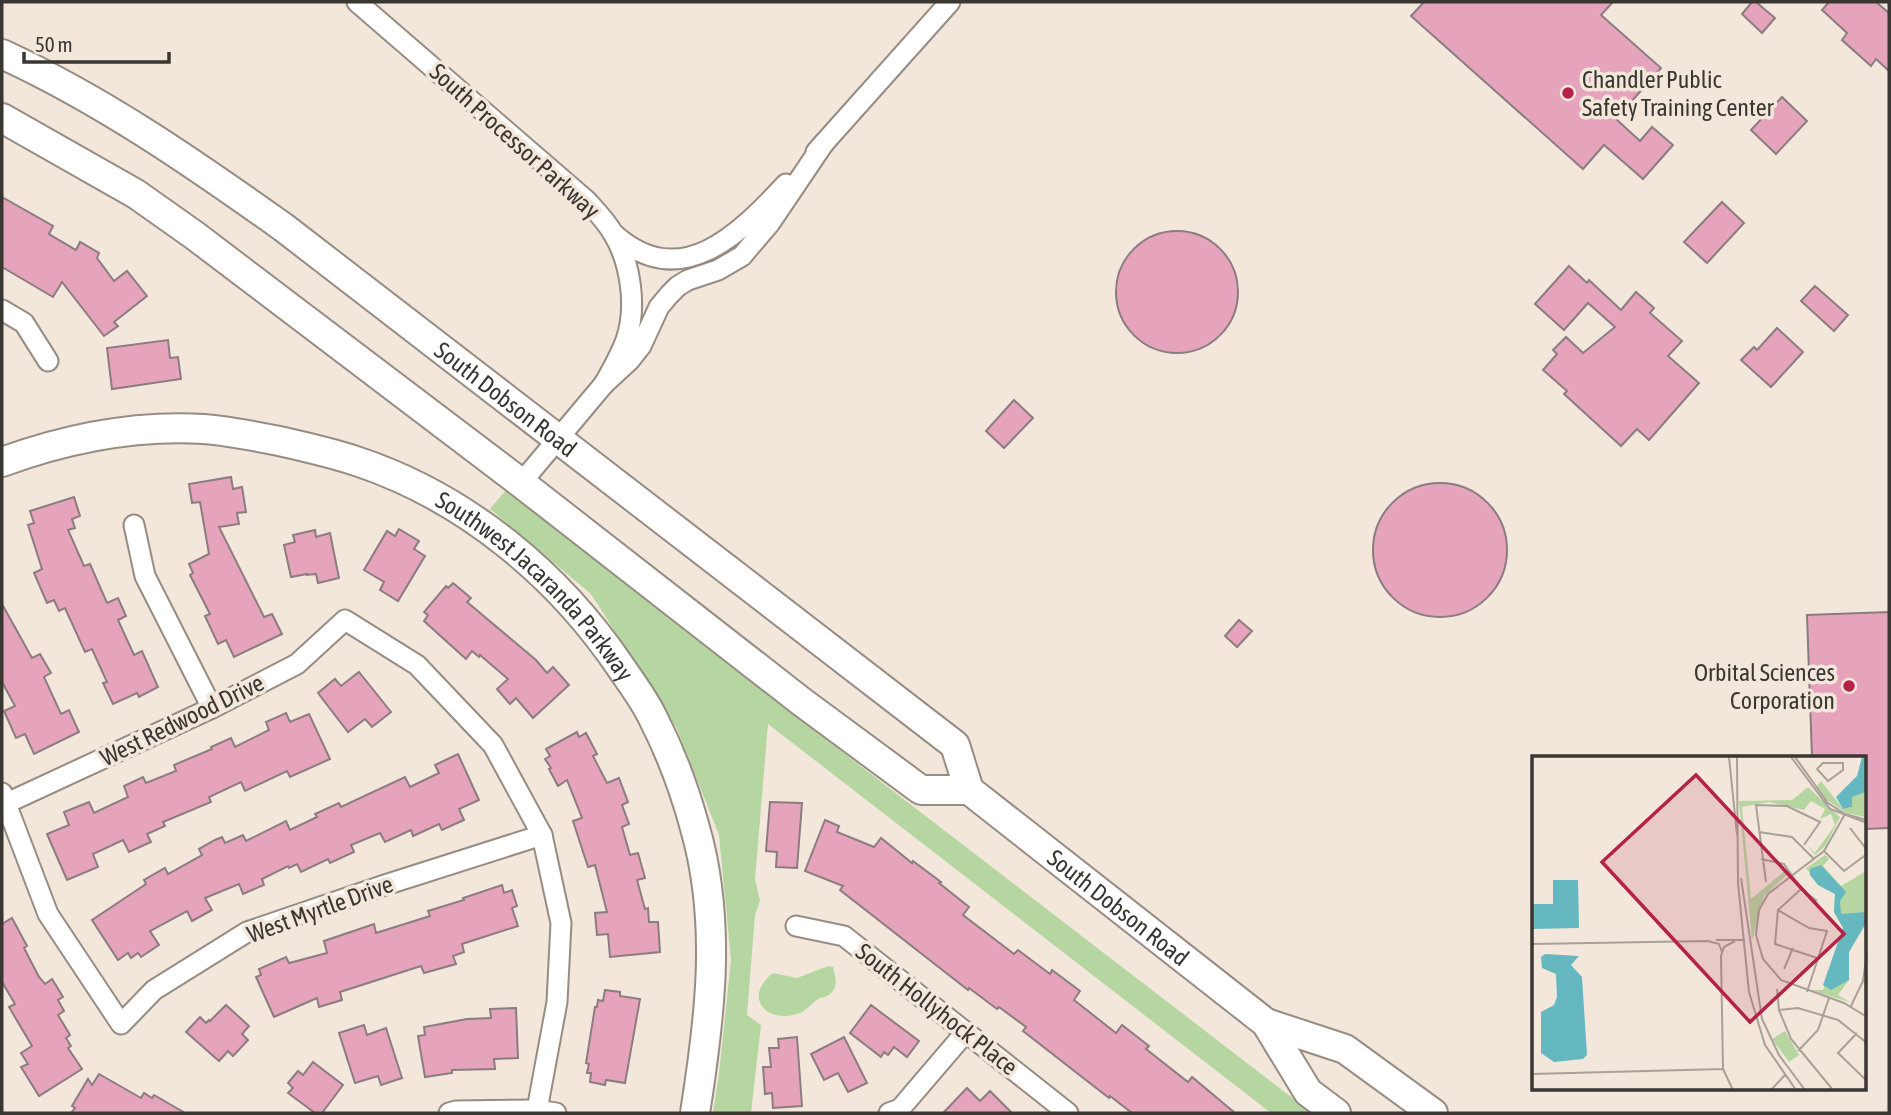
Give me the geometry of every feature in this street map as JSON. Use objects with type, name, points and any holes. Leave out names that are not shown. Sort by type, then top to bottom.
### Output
[{"type":"main road","name":"South Dobson Road","points":[[2,54],[78,92],[139,128],[200,167],[283,227],[956,745],[969,790],[1266,1023],[1345,1049],[1433,1113]]},
{"type":"main road","points":[[2,118],[136,194],[194,235],[521,483],[802,702],[921,790],[969,790]]},
{"type":"main road","name":"Southwest Jacaranda Parkway","points":[[2,461],[83,439],[165,429],[205,429],[296,445],[360,462],[395,476],[455,508],[485,528],[543,575],[607,646],[653,717],[696,830],[704,871],[712,943],[706,1040],[695,1113]]},
{"type":"main road","name":"South Dobson Road","points":[[1266,1023],[1308,1091],[1336,1113]]},
{"type":"street","name":"South Processor Parkway","points":[[357,2],[586,201],[614,234],[629,274],[631,310],[627,337],[604,384]]},
{"type":"street","points":[[614,234],[630,247],[653,257],[678,259],[700,253],[740,230],[824,143],[950,2]]},
{"type":"street","points":[[521,483],[604,384],[630,360],[641,345],[659,307],[678,286],[688,279],[729,265],[752,245],[824,143]]},
{"type":"street","points":[[2,310],[24,323],[48,361]]},
{"type":"street","points":[[134,525],[145,576],[212,708]]},
{"type":"street","name":"West Redwood Drive","points":[[4,797],[212,708],[297,664],[345,620],[417,665],[493,745],[542,835]]},
{"type":"street","name":"West Myrtle Drive","points":[[4,797],[48,914],[121,1024],[154,990],[247,932],[542,835]]},
{"type":"street","points":[[449,1113],[547,1112],[561,923],[542,835]]},
{"type":"street","name":"South Hollyhock Place","points":[[796,926],[844,936],[1068,1113]]},
{"type":"street","points":[[889,1113],[900,1109],[965,1033]]},
{"type":"green space","points":[[506,490],[694,638],[1312,1113],[1271,1113],[768,724],[755,879],[760,901],[755,915],[747,1015],[761,1025],[751,1113],[713,1113],[731,960],[719,835],[677,729],[591,594],[490,509]]},
{"type":"green space","points":[[828,966],[833,967],[835,975],[833,990],[802,1012],[788,1016],[778,1015],[762,1007],[759,991],[773,973],[797,978]]},
{"type":"building","name":"Chandler Public Safety Training Center","points":[[1424,2],[1613,2],[1601,15],[1661,68],[1616,119],[1640,141],[1652,127],[1673,145],[1643,179],[1604,145],[1583,169],[1411,16]]},
{"type":"building","points":[[1752,2],[1756,2],[1775,18],[1762,33],[1742,14]]},
{"type":"building","points":[[1829,2],[1876,2],[1889,13],[1889,71],[1876,59],[1871,66],[1842,40],[1847,33],[1822,10]]},
{"type":"building","points":[[1782,97],[1807,121],[1776,154],[1751,130]]},
{"type":"building","points":[[2,197],[53,226],[49,234],[76,250],[80,242],[99,253],[97,258],[114,281],[127,271],[147,296],[114,322],[118,326],[104,336],[62,282],[53,297],[2,267]]},
{"type":"building","points":[[1722,202],[1744,223],[1707,263],[1684,242]]},
{"type":"building","points":[[1177,231],[1200,235],[1220,249],[1234,269],[1238,292],[1234,315],[1220,335],[1200,349],[1177,353],[1154,349],[1134,335],[1120,315],[1116,292],[1120,269],[1134,249],[1154,235]]},
{"type":"building","points":[[1569,266],[1587,283],[1589,280],[1621,310],[1636,292],[1654,308],[1650,313],[1682,341],[1668,356],[1699,383],[1649,440],[1637,429],[1621,446],[1564,394],[1567,391],[1543,370],[1557,354],[1553,350],[1566,337],[1583,353],[1615,327],[1588,303],[1564,330],[1535,304]]},
{"type":"building","points":[[1815,286],[1848,315],[1834,331],[1801,301]]},
{"type":"building","points":[[1777,328],[1803,352],[1771,387],[1741,360],[1754,347],[1757,350]]},
{"type":"building","points":[[168,340],[170,358],[178,357],[181,379],[112,389],[107,348]]},
{"type":"building","points":[[1014,400],[1033,418],[1004,448],[986,431]]},
{"type":"building","points":[[231,477],[233,489],[242,487],[246,512],[237,513],[239,524],[219,527],[264,617],[272,614],[282,634],[234,657],[226,640],[218,644],[205,616],[210,614],[190,575],[193,573],[189,564],[209,554],[200,502],[192,503],[189,484]]},
{"type":"building","points":[[1440,483],[1466,488],[1487,503],[1502,524],[1507,550],[1502,576],[1487,597],[1466,612],[1440,617],[1414,612],[1393,597],[1378,576],[1373,550],[1378,524],[1393,503],[1414,488]]},
{"type":"building","points":[[74,497],[80,516],[72,519],[75,528],[68,530],[84,566],[90,564],[107,603],[118,598],[126,616],[118,620],[134,655],[142,651],[158,687],[139,697],[137,693],[113,704],[103,683],[107,682],[92,649],[85,652],[65,608],[59,611],[54,600],[47,603],[34,573],[42,569],[28,525],[34,523],[30,511]]},
{"type":"building","points":[[399,529],[419,541],[414,549],[425,556],[398,601],[380,590],[384,582],[364,570],[387,531],[395,536]]},
{"type":"building","points":[[315,530],[316,537],[330,533],[339,578],[318,583],[316,574],[291,577],[284,545],[295,542],[293,535]]},
{"type":"building","points":[[453,583],[471,598],[467,602],[536,660],[547,673],[553,667],[569,685],[533,718],[516,698],[510,704],[497,689],[508,679],[472,651],[466,659],[424,621],[428,615],[424,612],[446,586],[448,588]]},
{"type":"building","points":[[2,604],[32,658],[40,654],[51,673],[44,677],[61,714],[69,710],[79,732],[34,754],[25,734],[16,738],[4,711],[15,706],[2,682]]},
{"type":"building","name":"Orbital Sciences Corporation","points":[[1889,612],[1889,828],[1867,829],[1867,756],[1812,756],[1807,615]]},
{"type":"building","points":[[1239,620],[1252,631],[1237,647],[1225,636]]},
{"type":"building","points":[[359,672],[391,712],[372,727],[365,719],[348,732],[318,693],[335,679],[341,686]]},
{"type":"building","points":[[286,713],[290,722],[309,714],[330,759],[290,777],[287,771],[245,791],[241,782],[209,797],[211,802],[163,822],[165,826],[147,834],[151,842],[129,852],[123,840],[93,854],[98,867],[67,880],[47,834],[69,825],[64,812],[89,802],[94,813],[128,797],[124,786],[143,777],[146,783],[176,771],[174,765],[231,738],[235,747],[269,730],[266,722]]},
{"type":"building","points":[[577,732],[579,737],[586,733],[597,754],[593,756],[607,783],[619,778],[628,802],[622,805],[629,824],[622,827],[630,855],[638,853],[645,878],[637,880],[645,909],[648,908],[649,922],[658,922],[660,952],[610,957],[608,934],[597,935],[595,913],[607,912],[595,865],[588,867],[573,821],[582,818],[567,780],[558,786],[545,759],[550,756],[546,749]]},
{"type":"building","points":[[458,754],[479,800],[459,809],[464,820],[442,830],[439,824],[413,836],[411,830],[385,842],[380,833],[351,845],[354,852],[330,863],[328,859],[301,872],[297,864],[289,868],[288,866],[262,879],[264,885],[243,894],[239,884],[205,898],[212,910],[192,921],[187,911],[150,931],[159,945],[141,957],[138,953],[131,958],[128,953],[118,960],[92,920],[146,884],[144,880],[165,868],[168,874],[202,855],[199,849],[215,840],[222,837],[225,843],[243,835],[246,841],[286,821],[290,830],[317,817],[315,814],[339,803],[341,807],[405,777],[410,787],[439,773],[435,765]]},
{"type":"building","points":[[770,802],[802,803],[797,868],[776,867],[777,852],[766,851]]},
{"type":"building","points":[[825,820],[839,826],[837,832],[874,847],[881,838],[941,882],[939,883],[969,907],[963,915],[1014,954],[1018,950],[1050,974],[1052,970],[1080,991],[1074,1000],[1116,1033],[1122,1025],[1149,1046],[1146,1049],[1188,1082],[1192,1077],[1235,1113],[1132,1113],[1110,1096],[1109,1098],[1023,1031],[1026,1027],[999,1007],[997,1009],[969,988],[968,990],[840,890],[843,886],[805,871]]},
{"type":"building","points":[[502,885],[504,893],[512,890],[517,906],[512,908],[518,926],[462,944],[464,952],[453,956],[456,964],[424,973],[421,966],[340,992],[342,1000],[319,1007],[317,998],[274,1017],[256,977],[261,975],[259,969],[286,957],[289,963],[327,953],[324,941],[374,924],[376,933],[430,916],[428,911]]},
{"type":"building","points":[[12,918],[39,977],[45,984],[52,979],[63,997],[58,1000],[64,1011],[58,1015],[70,1035],[66,1038],[71,1046],[68,1048],[82,1069],[39,1096],[21,1067],[28,1064],[21,1053],[32,1046],[9,1007],[15,1004],[2,982],[2,924]]},
{"type":"building","points":[[605,990],[640,999],[625,1083],[606,1080],[605,1085],[590,1082],[591,1073],[587,1073],[589,1064],[586,1063],[595,1007],[598,1000],[603,1001]]},
{"type":"building","points":[[226,1005],[249,1026],[242,1034],[248,1040],[233,1056],[228,1051],[219,1061],[186,1032],[200,1017],[206,1023]]},
{"type":"building","points":[[871,1005],[919,1041],[907,1057],[894,1047],[888,1055],[884,1052],[881,1057],[850,1033]]},
{"type":"building","points":[[516,1008],[518,1058],[494,1059],[495,1069],[452,1070],[452,1073],[425,1077],[418,1036],[425,1035],[424,1027],[467,1019],[491,1018],[490,1009]]},
{"type":"building","points":[[364,1025],[367,1035],[386,1028],[402,1078],[381,1085],[378,1076],[355,1083],[339,1033]]},
{"type":"building","points":[[797,1037],[802,1106],[773,1108],[772,1093],[765,1094],[763,1067],[771,1067],[769,1048],[779,1048],[778,1039]]},
{"type":"building","points":[[844,1037],[867,1083],[848,1092],[838,1073],[824,1080],[811,1054]]},
{"type":"building","points":[[313,1062],[343,1085],[322,1113],[315,1113],[288,1093],[293,1088],[288,1083],[298,1071],[303,1075]]},
{"type":"building","points":[[99,1074],[141,1098],[144,1093],[152,1098],[154,1095],[185,1113],[71,1113],[75,1108],[72,1106],[88,1079],[92,1085]]},
{"type":"building","points":[[967,1088],[980,1101],[990,1091],[1012,1113],[943,1113]]},
{"type":"place","name":"Chandler Public Safety Training Center","points":[[1568,93]]},
{"type":"place","name":"Orbital Sciences Corporation","points":[[1849,686]]}]
